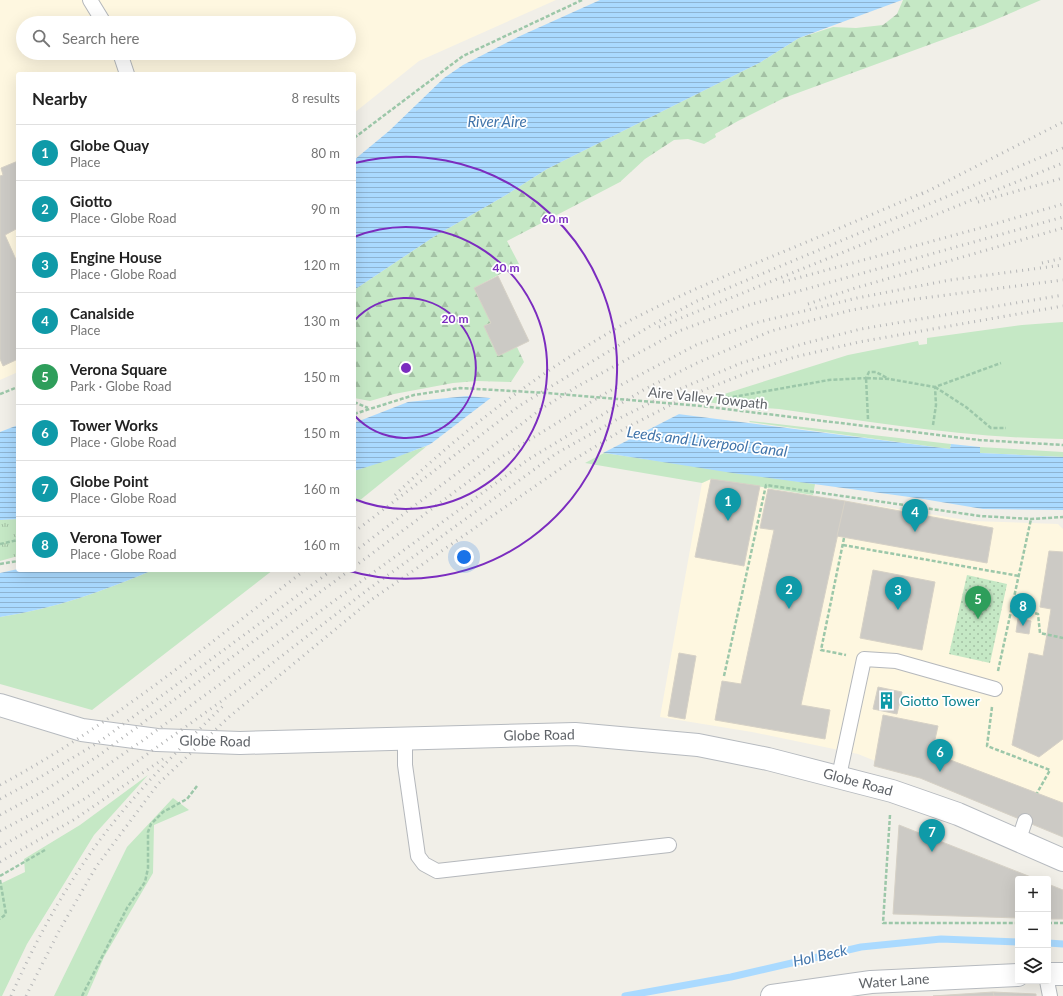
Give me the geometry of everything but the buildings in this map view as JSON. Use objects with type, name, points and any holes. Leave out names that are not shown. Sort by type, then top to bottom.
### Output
[{"type":"street","name":"Globe Road","points":[[0,705],[82,730],[157,740],[240,743],[576,734],[698,745],[768,759],[839,776],[892,791],[958,814],[1018,842],[1063,860]]},
{"type":"street","points":[[1051,974],[1063,974]]},
{"type":"street","name":"Water Lane","points":[[772,996],[874,989],[1015,975]]},
{"type":"lane","points":[[90,0],[100,16]]},
{"type":"lane","points":[[122,60],[125,72]]},
{"type":"lane","points":[[839,776],[864,659],[896,662],[995,688]]},
{"type":"lane","points":[[405,738],[405,765],[418,856],[424,864],[437,871],[669,845]]},
{"type":"lane","points":[[1018,842],[1025,821]]},
{"type":"lane","points":[[1048,984],[1050,996]]},
{"type":"path","points":[[356,136],[463,56],[582,0]]},
{"type":"path","points":[[935,387],[1001,363]]},
{"type":"path","points":[[868,419],[866,378],[869,372],[876,372],[889,379]]},
{"type":"path","points":[[727,398],[830,380],[866,378],[889,379],[935,387],[966,407],[991,428],[1006,428]]},
{"type":"path","points":[[933,425],[936,404],[935,387]]},
{"type":"path","points":[[0,394],[16,388]]},
{"type":"path","name":"Aire Valley Towpath","points":[[356,413],[414,395],[460,388],[701,406],[979,440],[1063,445]]},
{"type":"path","points":[[356,403],[369,408]]},
{"type":"path","points":[[724,676],[766,485],[980,516],[1031,519],[1063,517]]},
{"type":"path","points":[[1031,519],[995,688],[987,746],[1050,770],[1037,793]]},
{"type":"path","points":[[844,538],[821,650],[864,659]]},
{"type":"path","points":[[0,544],[16,540]]},
{"type":"path","points":[[843,545],[1019,576]]},
{"type":"path","points":[[0,564],[16,561]]},
{"type":"path","points":[[1012,607],[1038,614],[1040,633],[1063,638]]},
{"type":"path","points":[[82,996],[127,908],[145,882],[148,868],[148,832],[151,824],[163,812],[187,799],[197,786]]},
{"type":"path","points":[[892,791],[883,923],[1015,923]]},
{"type":"path","points":[[0,876],[45,850]]},
{"type":"path","points":[[0,880],[6,914],[0,919]]},
{"type":"path","points":[[1051,923],[1063,923]]},
{"type":"shaded area","points":[[0,0],[556,0],[419,61],[356,111],[356,72],[16,72],[16,373],[0,380]]},
{"type":"shaded area","points":[[711,479],[972,521],[1058,524],[1063,529],[1063,835],[931,777],[885,765],[858,754],[752,732],[660,717],[702,483]]},
{"type":"green space","points":[[903,0],[1041,0],[983,25],[784,98],[715,134],[716,137],[704,144],[688,139],[674,140],[645,159],[620,182],[507,241],[519,264],[474,288],[491,323],[484,326],[498,355],[517,347],[524,362],[511,382],[477,381],[453,383],[394,394],[370,401],[356,398],[356,289],[435,236],[506,195],[547,169],[761,62],[799,38],[833,27],[856,28],[883,25],[897,14]]},
{"type":"green space","points":[[1063,322],[1063,439],[992,436],[885,424],[779,409],[765,408],[760,411],[752,408],[702,401],[848,355],[918,341],[919,345],[927,344],[927,338],[1022,325]]},
{"type":"green space","points":[[749,422],[951,444],[950,449]]},
{"type":"green space","points":[[427,446],[356,503],[356,470]]},
{"type":"green space","points":[[980,447],[1063,452],[1063,457],[980,453]]},
{"type":"green space","points":[[604,453],[815,484],[813,495],[711,479],[702,483],[585,463]]},
{"type":"green space","points":[[16,519],[16,557],[0,561],[0,520]]},
{"type":"green space","points":[[148,572],[270,572],[92,710],[0,684],[0,617],[20,614],[59,604],[116,585]]},
{"type":"green space","points":[[967,575],[1007,584],[990,663],[949,654]]},
{"type":"green space","points":[[148,775],[94,835],[27,944],[2,996],[0,996],[0,884],[25,872],[24,859],[80,825]]},
{"type":"green space","points":[[173,798],[189,810],[154,825],[153,873],[104,957],[87,996],[54,996],[127,847]]},
{"type":"water","name":"River Aire","points":[[600,0],[902,0],[799,38],[761,62],[547,169],[506,195],[435,236],[356,289],[356,158],[389,131],[444,78],[463,65],[520,36]]},
{"type":"water","name":"Leeds and Liverpool Canal","points":[[467,396],[678,414],[950,449],[951,444],[980,447],[980,453],[1063,457],[1063,510],[983,509],[917,498],[739,474],[605,453],[439,441],[389,460],[356,470],[356,422],[408,402]]},
{"type":"water","points":[[16,426],[16,519],[0,520],[0,432]]},
{"type":"water","points":[[16,569],[16,572],[148,572],[116,585],[59,604],[20,614],[0,617],[0,573]]},
{"type":"pier","points":[[492,397],[683,412],[601,454],[439,443],[424,449]]},
{"type":"waterway","name":"Hol Beck","points":[[625,996],[731,977],[861,947],[941,939],[1015,942]]},
{"type":"waterway","name":"Hol Beck","points":[[1051,943],[1063,944]]},
{"type":"railway","points":[[922,194],[1063,122]]},
{"type":"railway","points":[[356,530],[519,406],[652,325],[697,301],[1063,148]]},
{"type":"railway","points":[[659,327],[1063,163]]},
{"type":"railway","points":[[978,202],[1063,178]]},
{"type":"railway","points":[[395,495],[450,445],[479,422],[538,378],[599,338],[631,320],[719,279],[927,191]]},
{"type":"railway","points":[[783,282],[1063,204]]},
{"type":"railway","points":[[356,550],[541,409],[578,386],[679,331],[749,305],[1063,217]]},
{"type":"railway","points":[[808,304],[852,289],[1063,228]]},
{"type":"railway","points":[[1042,263],[1063,258]]},
{"type":"railway","points":[[356,566],[500,458],[604,394],[696,345],[755,323],[857,298],[950,280],[1063,265]]},
{"type":"railway","points":[[0,831],[54,802],[142,741],[529,459],[645,389],[697,363],[771,331],[852,310],[908,300],[1063,280]]},
{"type":"railway","points":[[0,847],[86,798],[244,685],[366,591],[557,453],[614,421],[668,394],[741,363],[806,343],[861,329],[1063,295]]},
{"type":"railway","points":[[26,996],[59,931],[96,867],[158,784],[229,717],[371,600],[570,462],[624,429],[684,398],[749,372],[795,357],[859,342],[1063,306]]},
{"type":"railway","points":[[0,785],[41,762],[119,711],[194,656],[302,572]]},
{"type":"railway","points":[[0,799],[99,742],[329,572]]},
{"type":"railway","points":[[0,815],[42,792],[98,756],[347,572]]},
{"type":"railway","points":[[11,996],[27,961],[54,910],[74,877],[100,840],[151,779],[224,705]]},
{"type":"railway","points":[[0,862],[75,819],[166,757]]},
{"type":"place","name":"Globe Quay","points":[[728,521]]},
{"type":"place","name":"Canalside","points":[[915,532]]},
{"type":"place","name":"Giotto","points":[[789,609]]},
{"type":"place","name":"Engine House","points":[[898,610]]},
{"type":"place","name":"Verona Square","points":[[978,619]]},
{"type":"place","name":"Verona Tower","points":[[1023,626]]},
{"type":"place","name":"Giotto Tower","points":[[887,701]]},
{"type":"place","name":"Tower Works","points":[[940,772]]},
{"type":"place","name":"Globe Point","points":[[932,852]]}]
